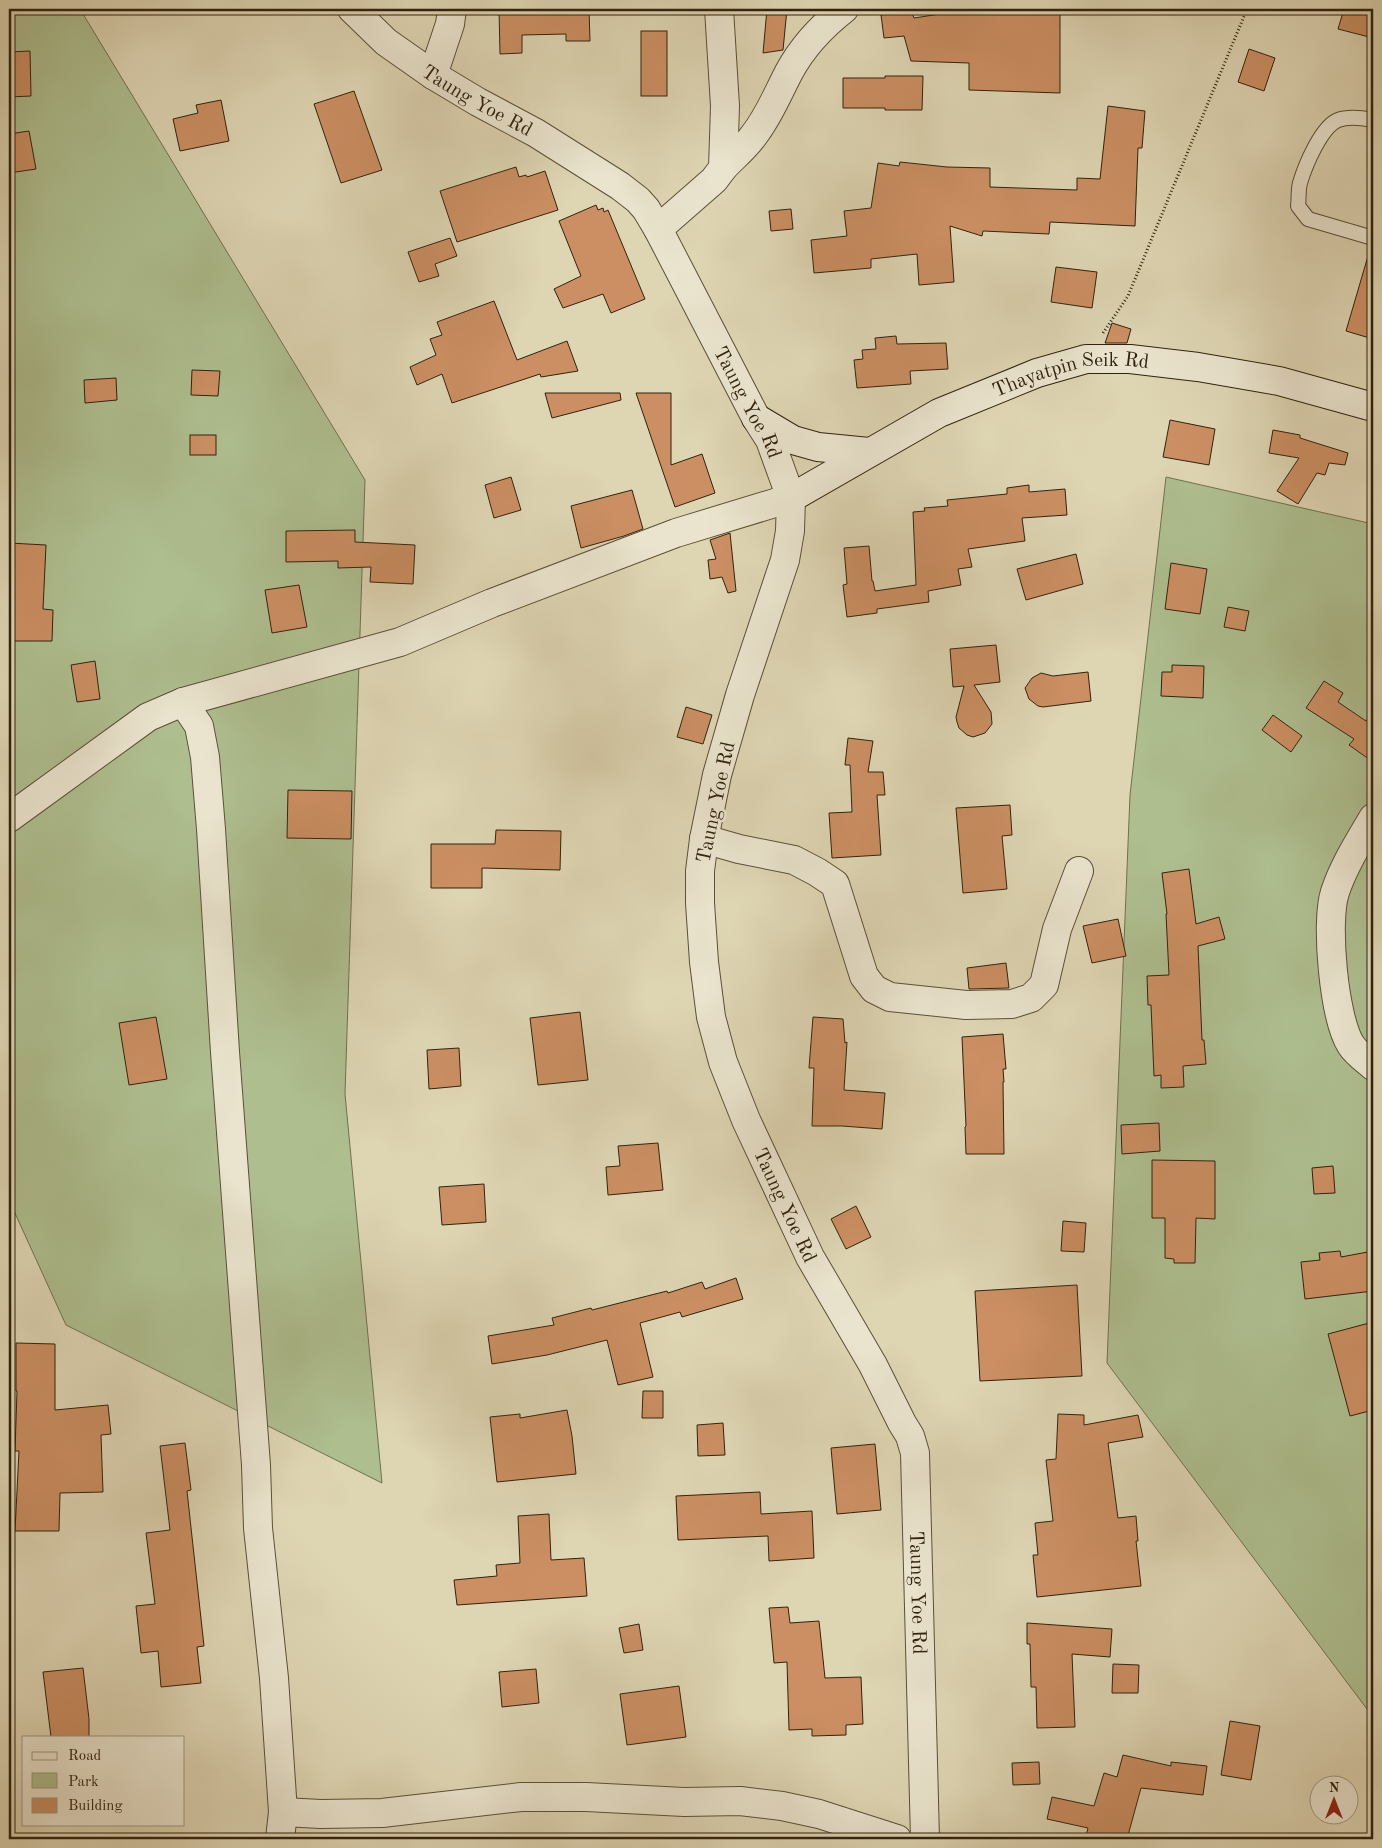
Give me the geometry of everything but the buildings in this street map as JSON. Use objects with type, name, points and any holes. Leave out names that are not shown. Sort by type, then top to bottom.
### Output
[{"type":"street","name":"Taung Yoe Rd","points":[[352,9],[386,42],[433,75],[536,133],[620,186],[638,200],[658,229],[756,418],[770,440],[791,498],[790,531],[785,560],[740,695],[717,775],[704,839],[700,871],[704,962],[710,1016],[723,1062],[746,1120],[810,1257],[873,1365],[902,1424],[910,1436],[915,1453],[925,1839]]},
{"type":"street","points":[[433,75],[450,24],[452,9]]},
{"type":"street","points":[[719,9],[724,106],[723,168]]},
{"type":"street","points":[[658,229],[714,180],[754,136],[766,118],[790,70],[805,46],[816,32],[844,9]]},
{"type":"street","name":"Thayatpin Seik Rd","points":[[9,818],[148,717],[183,702],[400,642],[492,603],[676,532],[791,498],[939,413],[1037,373],[1086,359],[1130,359],[1198,367],[1279,381],[1373,407]]},
{"type":"street","points":[[756,418],[793,440],[818,447],[869,452]]},
{"type":"street","points":[[183,702],[199,726],[206,766],[256,1465],[258,1528],[274,1678],[283,1812],[280,1839]]},
{"type":"street","points":[[1373,818],[1345,866],[1334,894],[1331,957],[1342,1026],[1352,1046],[1373,1066]]},
{"type":"street","points":[[704,839],[738,850],[794,860],[835,884],[864,976],[874,990],[890,997],[966,1005],[1012,1004],[1031,998],[1044,985],[1057,930],[1079,871]]},
{"type":"street","points":[[283,1812],[321,1814],[382,1812],[521,1797],[586,1797],[684,1802],[740,1801],[782,1806],[819,1814],[898,1839]]},
{"type":"lane","points":[[1373,120],[1353,118],[1338,120],[1325,130],[1300,184],[1298,206],[1308,219],[1373,238]]},
{"type":"path","points":[[1086,359],[1128,296],[1247,9]]},
{"type":"green space","points":[[9,9],[80,9],[365,480],[345,1094],[382,1483],[66,1325],[9,1200]]},
{"type":"green space","points":[[1166,477],[1373,524],[1373,1717],[1107,1363],[1130,795]]}]
